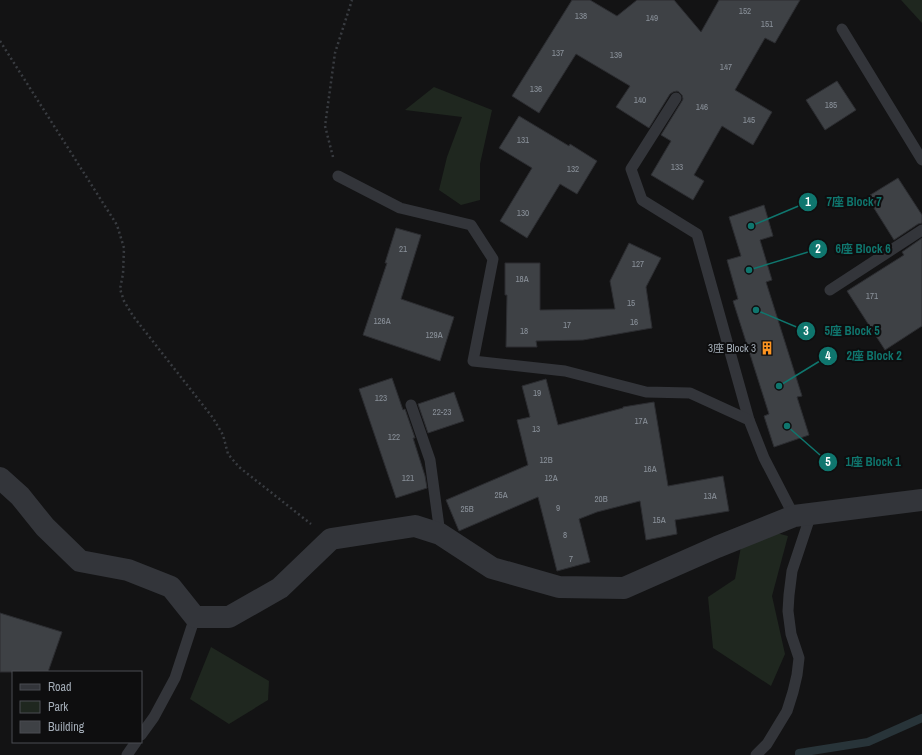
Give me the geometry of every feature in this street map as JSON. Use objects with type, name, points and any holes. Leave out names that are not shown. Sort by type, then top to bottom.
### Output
[{"type":"street","points":[[0,478],[20,496],[45,527],[80,561],[128,570],[171,588],[195,617],[229,617],[280,588],[331,540],[415,526],[440,534],[492,568],[559,587],[624,588],[717,547],[802,515],[922,500]]},
{"type":"lane","points":[[842,29],[922,160]]},
{"type":"lane","points":[[676,98],[631,169],[642,200],[697,234],[749,420],[764,458],[802,515],[792,571],[788,611],[791,634],[799,658],[794,692],[787,711],[767,744],[756,755]]},
{"type":"lane","points":[[338,176],[400,208],[471,225],[492,259],[474,361],[565,371],[646,392],[690,393],[749,420]]},
{"type":"lane","points":[[830,290],[922,230]]},
{"type":"lane","points":[[411,405],[430,460],[440,534]]},
{"type":"lane","points":[[142,734],[154,717],[175,678],[195,617]]},
{"type":"lane","points":[[128,755],[135,743]]},
{"type":"path","points":[[338,176],[325,126],[335,53],[352,0]]},
{"type":"path","points":[[0,42],[117,225],[124,248],[123,274],[120,289],[124,301],[133,316],[213,418],[222,435],[228,454],[239,467],[331,540]]},
{"type":"green space","points":[[901,0],[922,0],[922,23]]},
{"type":"green space","points":[[434,87],[492,110],[480,164],[480,200],[461,205],[439,190],[447,157],[462,117],[405,110]]},
{"type":"green space","points":[[745,525],[788,536],[772,596],[785,654],[771,686],[713,648],[708,597],[735,579]]},
{"type":"green space","points":[[211,647],[269,681],[268,700],[229,724],[190,699]]},
{"type":"building","points":[[572,0],[590,0],[617,16],[637,0],[674,0],[701,32],[719,0],[800,0],[775,43],[765,38],[735,90],[772,112],[753,145],[722,126],[694,175],[704,181],[693,200],[651,175],[671,141],[661,135],[683,99],[679,92],[677,91],[670,94],[649,128],[616,107],[630,86],[576,54],[539,113],[512,96]]},
{"type":"building","points":[[837,81],[856,110],[825,130],[806,100]]},
{"type":"building","points":[[519,116],[569,146],[570,144],[597,161],[577,194],[560,184],[527,238],[500,221],[532,168],[499,148]]},
{"type":"building","points":[[898,178],[922,215],[922,223],[918,224],[894,240],[867,197]]},
{"type":"building","points":[[764,205],[773,236],[760,240],[772,280],[766,282],[802,396],[797,397],[809,435],[774,447],[764,416],[769,414],[733,301],[738,299],[727,260],[741,256],[729,217]]},
{"type":"building","points":[[396,228],[421,235],[401,299],[454,317],[440,361],[363,335],[387,263],[385,263]]},
{"type":"building","points":[[922,238],[922,326],[885,350],[847,291],[904,255],[902,252]]},
{"type":"building","points":[[629,243],[661,258],[646,287],[652,328],[583,340],[536,341],[537,347],[506,347],[507,295],[505,295],[505,263],[540,263],[540,310],[615,309],[610,281]]},
{"type":"building","points":[[392,378],[415,438],[413,438],[425,476],[427,488],[396,498],[359,389]]},
{"type":"building","points":[[546,379],[558,425],[623,407],[654,402],[668,486],[723,476],[729,511],[675,520],[677,534],[646,540],[640,501],[597,512],[579,519],[590,562],[557,571],[538,497],[459,531],[446,500],[528,465],[517,420],[530,417],[522,386]]},
{"type":"building","points":[[454,392],[464,421],[428,433],[418,404]]},
{"type":"building","points":[[0,613],[62,632],[48,671],[0,672]]},
{"type":"waterway","points":[[799,755],[799,753],[868,742],[922,718]]},
{"type":"place","name":"7座 Block 7","points":[[751,226]]},
{"type":"place","name":"6座 Block 6","points":[[749,270]]},
{"type":"place","name":"5座 Block 5","points":[[756,310]]},
{"type":"place","name":"3座 Block 3","points":[[767,348]]},
{"type":"place","name":"2座 Block 2","points":[[779,386]]},
{"type":"place","name":"1座 Block 1","points":[[787,426]]}]
